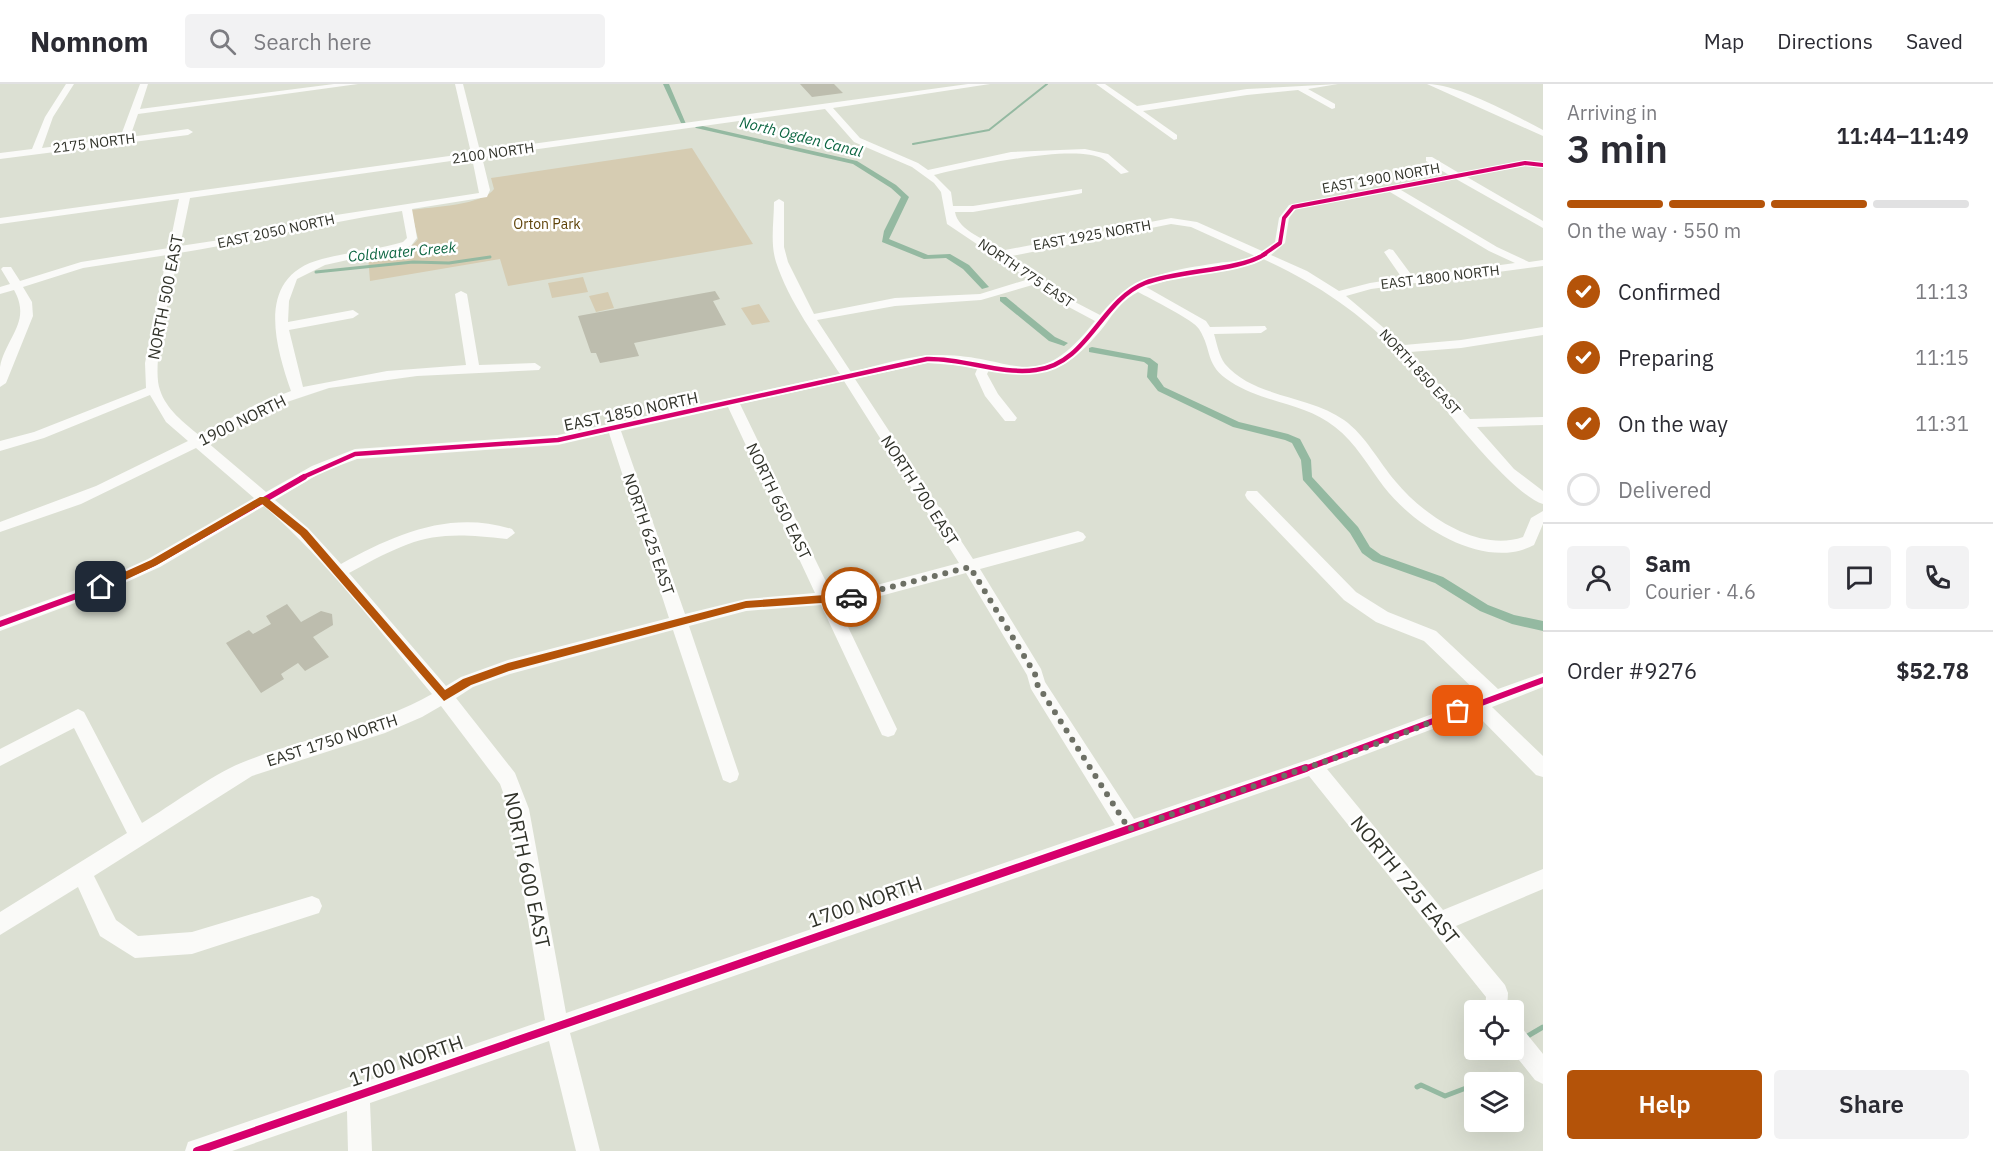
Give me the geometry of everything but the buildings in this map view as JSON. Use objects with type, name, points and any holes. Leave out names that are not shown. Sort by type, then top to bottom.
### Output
[{"type":"street","points":[[36,151],[49,117],[70,84]]},
{"type":"street","points":[[124,140],[144,84]]},
{"type":"street","points":[[134,112],[354,84]]},
{"type":"street","points":[[459,84],[476,156]]},
{"type":"street","name":"2100 NORTH","points":[[0,221],[981,84]]},
{"type":"street","points":[[1100,84],[1174,137]]},
{"type":"street","points":[[1137,109],[1247,92],[1302,89],[1334,84]]},
{"type":"street","points":[[1431,84],[1493,109],[1543,133]]},
{"type":"street","points":[[1302,89],[1332,106]]},
{"type":"street","points":[[231,100],[233,91]]},
{"type":"street","name":"NORTH 775 EAST","points":[[827,106],[857,140],[928,173],[946,192],[951,222],[959,229],[1003,254],[1069,303],[1102,320]]},
{"type":"street","name":"2175 NORTH","points":[[0,156],[188,132]]},
{"type":"street","points":[[928,173],[1011,155],[1085,152],[1105,156],[1124,172]]},
{"type":"street","name":"EAST 2050 NORTH","points":[[0,291],[81,265],[261,237],[323,220],[483,195],[485,190],[476,156]]},
{"type":"street","points":[[1428,159],[1543,225]]},
{"type":"street","name":"EAST 1900 NORTH","points":[[1262,256],[1280,243],[1282,220],[1293,207],[1391,188],[1540,164]]},
{"type":"street","points":[[1391,188],[1493,249],[1543,272]]},
{"type":"street","points":[[948,209],[973,209],[1078,191]]},
{"type":"street","name":"NORTH 500 EAST","points":[[185,195],[151,363],[153,390],[171,419],[303,532],[339,572]]},
{"type":"street","name":"NORTH 700 EAST","points":[[779,202],[779,247],[782,262],[810,318],[970,567],[1035,674],[1037,684],[1129,829]]},
{"type":"street","points":[[298,393],[286,358],[283,327],[285,290],[293,278],[306,268],[341,257],[407,244],[412,238],[406,208]]},
{"type":"street","points":[[1526,215],[1543,211]]},
{"type":"street","name":"EAST 1925 NORTH","points":[[1003,254],[1171,221],[1183,222]]},
{"type":"street","name":"NORTH 850 EAST","points":[[1183,222],[1193,224],[1303,273],[1370,320],[1401,349],[1509,472],[1543,499]]},
{"type":"street","points":[[1389,252],[1410,281]]},
{"type":"street","name":"EAST 1850 NORTH","points":[[0,624],[101,587],[154,562],[317,469],[355,454],[558,440],[946,357],[1021,372],[1055,366],[1068,358],[1125,296],[1138,287],[1156,280],[1254,261],[1262,256]]},
{"type":"street","name":"EAST 1800 NORTH","points":[[1337,295],[1370,286],[1543,263]]},
{"type":"street","points":[[0,383],[27,316],[26,302],[7,269]]},
{"type":"street","points":[[810,318],[895,302],[981,297],[1037,280]]},
{"type":"street","points":[[1138,287],[1194,317],[1208,331],[1215,358],[1231,376],[1244,384],[1322,412],[1337,421],[1362,444],[1396,492],[1408,503],[1461,537],[1497,547],[1522,546],[1529,542],[1536,522],[1543,516]]},
{"type":"street","points":[[461,294],[472,370]]},
{"type":"street","points":[[283,327],[352,314]]},
{"type":"street","points":[[1208,331],[1261,329]]},
{"type":"street","points":[[1401,349],[1461,344],[1543,331]]},
{"type":"street","points":[[985,365],[981,374],[984,384],[1010,418]]},
{"type":"street","name":"1900 NORTH","points":[[0,527],[90,497],[265,406],[298,393],[352,379],[403,372],[535,367]]},
{"type":"street","points":[[0,446],[41,436],[110,404],[153,390]]},
{"type":"street","name":"NORTH 650 EAST","points":[[733,403],[888,729]]},
{"type":"street","points":[[1466,423],[1543,421]]},
{"type":"street","name":"NORTH 625 EAST","points":[[614,429],[730,774]]},
{"type":"street","points":[[1251,495],[1350,596],[1382,617],[1430,636],[1543,769]]},
{"type":"street","points":[[339,572],[395,542],[426,532],[451,528],[507,532]]},
{"type":"street","name":"EAST 1750 NORTH","points":[[0,924],[138,835],[245,770],[285,755],[379,727],[444,696],[467,682],[508,667],[746,604],[858,596],[1078,537]]},
{"type":"street","name":"NORTH 600 EAST","points":[[339,572],[444,696],[508,779],[519,809],[557,1026],[588,1151]]},
{"type":"street","name":"1700 NORTH","points":[[197,1151],[1385,741],[1486,700],[1543,680]]},
{"type":"street","points":[[0,758],[78,717],[138,835]]},
{"type":"street","name":"NORTH 725 EAST","points":[[1313,766],[1439,922],[1496,1000]]},
{"type":"street","points":[[81,872],[108,928],[135,947],[192,943],[312,906]]},
{"type":"street","points":[[1439,922],[1543,879]]},
{"type":"street","points":[[1524,1048],[1543,1072]]},
{"type":"street","points":[[358,1096],[360,1151]]},
{"type":"green space","name":"Orton Park","points":[[692,148],[753,244],[508,286],[500,259],[370,281],[368,256],[389,254],[408,248],[418,239],[411,210],[480,199],[494,189],[491,178]]},
{"type":"green space","points":[[583,277],[588,292],[552,298],[548,283]]},
{"type":"green space","points":[[608,292],[614,308],[596,312],[589,296]]},
{"type":"green space","points":[[759,304],[770,322],[752,325],[741,308]]},
{"type":"waterway","name":"North Ogden Canal","points":[[666,84],[684,123]]},
{"type":"waterway","name":"Coldwater Creek","points":[[913,144],[989,130],[1047,84]]},
{"type":"waterway","name":"North Ogden Canal","points":[[698,127],[855,162],[894,186],[905,197],[885,240],[927,257],[947,256],[966,267],[985,287]]},
{"type":"waterway","name":"Coldwater Creek","points":[[316,272],[413,262],[449,263],[490,257]]},
{"type":"waterway","name":"North Ogden Canal","points":[[1003,299],[1052,339],[1064,343]]},
{"type":"waterway","name":"North Ogden Canal","points":[[1092,350],[1147,360],[1153,364],[1152,377],[1161,389],[1236,425],[1288,437],[1296,441],[1306,460],[1307,477],[1354,530],[1366,550],[1377,558],[1439,580],[1484,608],[1512,619],[1543,626]]},
{"type":"waterway","points":[[1526,1037],[1543,1027]]},
{"type":"waterway","points":[[1417,1087],[1421,1085],[1445,1096],[1464,1089]]},
{"type":"cycle path","points":[[0,624],[101,587],[154,563],[317,469],[355,454],[558,440],[927,359],[960,360],[1022,371],[1052,367],[1074,353],[1120,299],[1130,291],[1156,279],[1254,261],[1280,243],[1284,218],[1293,207],[1525,163],[1543,165]]},
{"type":"cycle path","points":[[197,1151],[1313,766],[1543,680]]},
{"type":"way so far","points":[[851,597],[970,567],[1035,674],[1037,684],[1129,829],[1385,741],[1458,711]]},
{"type":"route","points":[[101,587],[154,562],[263,500],[303,532],[328,559],[444,696],[467,682],[508,667],[746,604],[851,597]]}]
